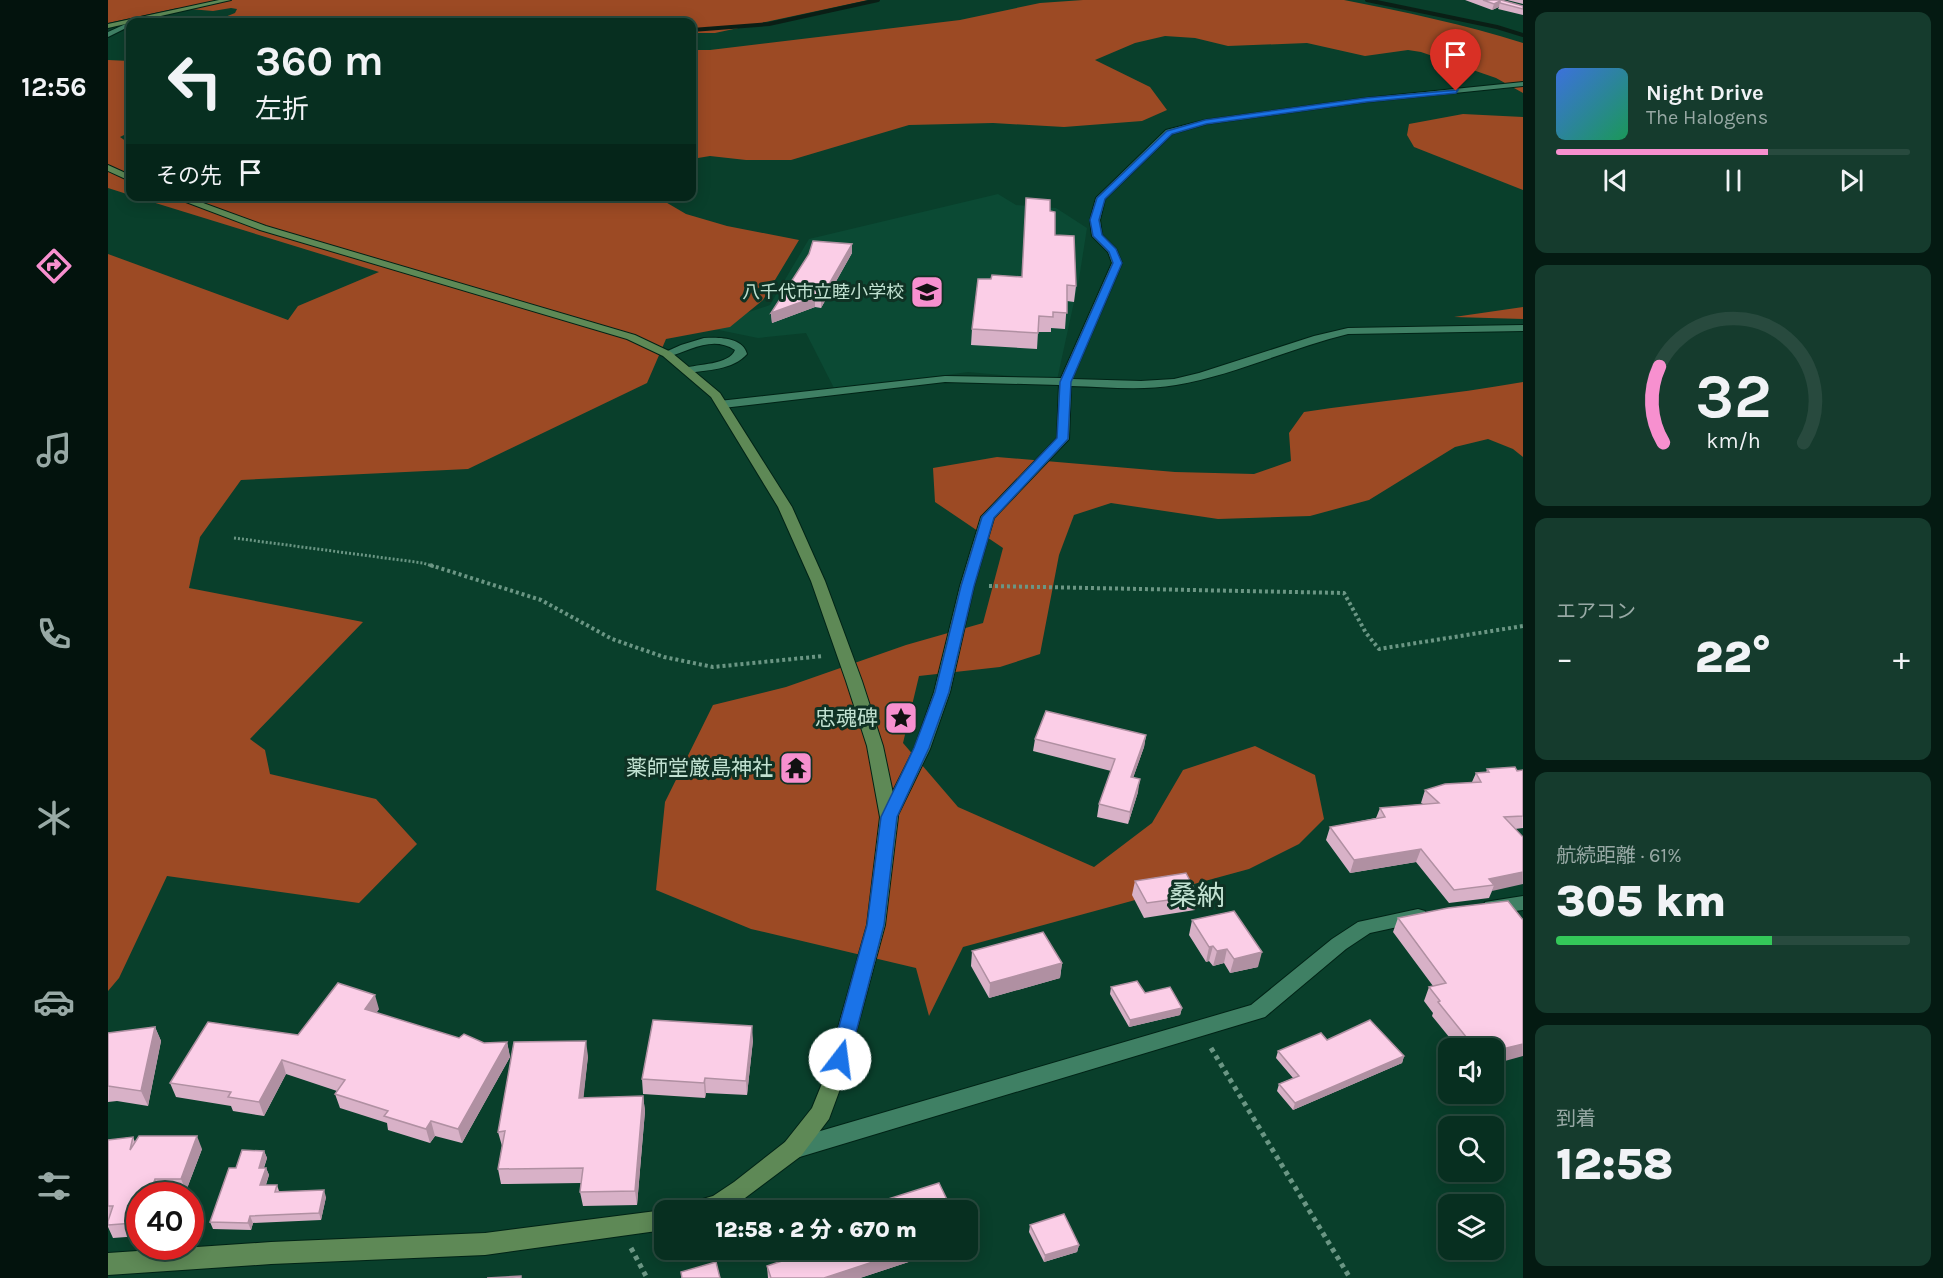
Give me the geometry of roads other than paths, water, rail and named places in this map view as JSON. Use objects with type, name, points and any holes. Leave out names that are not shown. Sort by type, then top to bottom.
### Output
[{"type":"street","points":[[150,18],[228,0]]},
{"type":"street","points":[[108,26],[126,23]]},
{"type":"street","points":[[108,35],[126,26]]},
{"type":"street","points":[[889,817],[922,748],[942,692],[967,586],[988,517],[1063,439],[1065,382],[1118,263],[1113,251],[1097,236],[1095,220],[1101,198],[1170,132],[1217,120],[1366,100],[1523,84]]},
{"type":"street","points":[[108,168],[126,176]]},
{"type":"street","points":[[188,201],[263,228],[631,337],[666,354],[688,370],[723,404],[789,517],[819,581],[845,653],[875,746],[889,817],[876,925],[833,1081],[821,1113],[793,1149],[726,1200]]},
{"type":"street","points":[[723,404],[945,379],[1141,384],[1174,382],[1202,376],[1318,338],[1348,331],[1523,328]]},
{"type":"street","points":[[666,354],[691,344],[712,341],[724,341],[740,349],[741,354],[736,358],[688,370]]},
{"type":"street","points":[[1470,910],[1523,903]]},
{"type":"street","points":[[793,1149],[1258,1011],[1339,944],[1365,927],[1435,914]]},
{"type":"street","points":[[108,1264],[271,1253],[485,1244],[654,1221]]},
{"type":"waterway","points":[[696,30],[769,24],[878,0]]},
{"type":"waterway","points":[[1367,0],[1497,27],[1523,35]]},
{"type":"place","name":"八千代市立睦小学校","points":[[927,292]]},
{"type":"place","name":"忠魂碑","points":[[901,718]]},
{"type":"place","name":"薬師堂厳島神社","points":[[796,768]]},
{"type":"district","name":"桑納","points":[[1197,895]]}]
